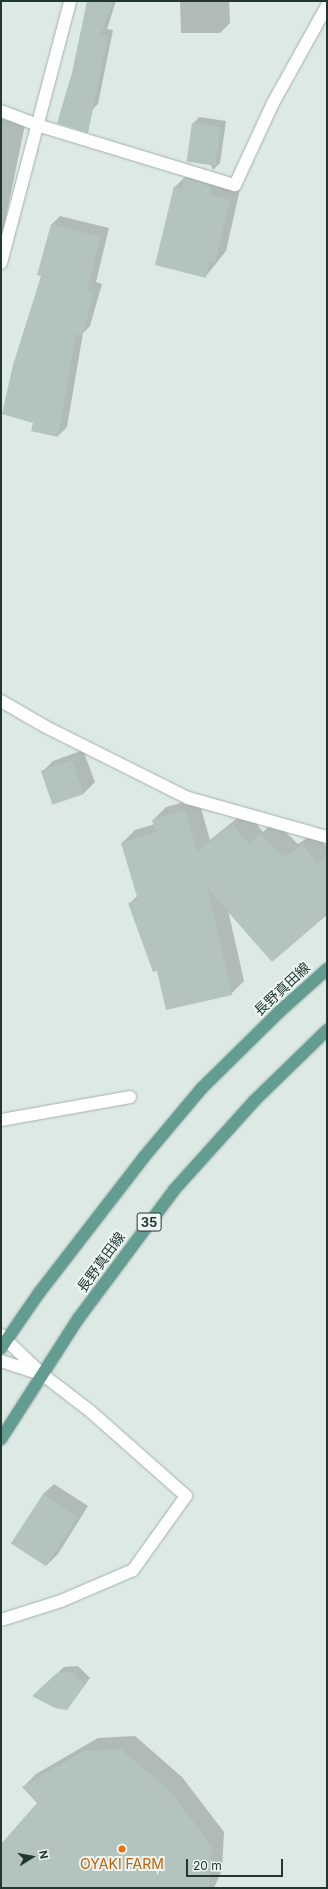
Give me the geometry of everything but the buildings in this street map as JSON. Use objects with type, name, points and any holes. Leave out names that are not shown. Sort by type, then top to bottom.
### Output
[{"type":"main road","name":"長野真田線","points":[[3,1341],[130,1175],[201,1089],[278,1013],[327,969]]},
{"type":"main road","name":"長野真田線","points":[[1,1439],[86,1307],[174,1190],[254,1101],[327,1030]]},
{"type":"street","points":[[1,263],[70,1]]},
{"type":"street","points":[[1,111],[37,125],[235,185],[273,103],[325,8]]},
{"type":"street","points":[[1,701],[46,728],[188,798],[327,837]]},
{"type":"street","points":[[1,1120],[130,1097]]},
{"type":"street","points":[[1,1620],[61,1601],[134,1570],[186,1496],[90,1411],[42,1374],[3,1341]]},
{"type":"street","points":[[1,1361],[42,1374]]},
{"type":"place","name":"OYAKI FARM","points":[[122,1849]]}]
